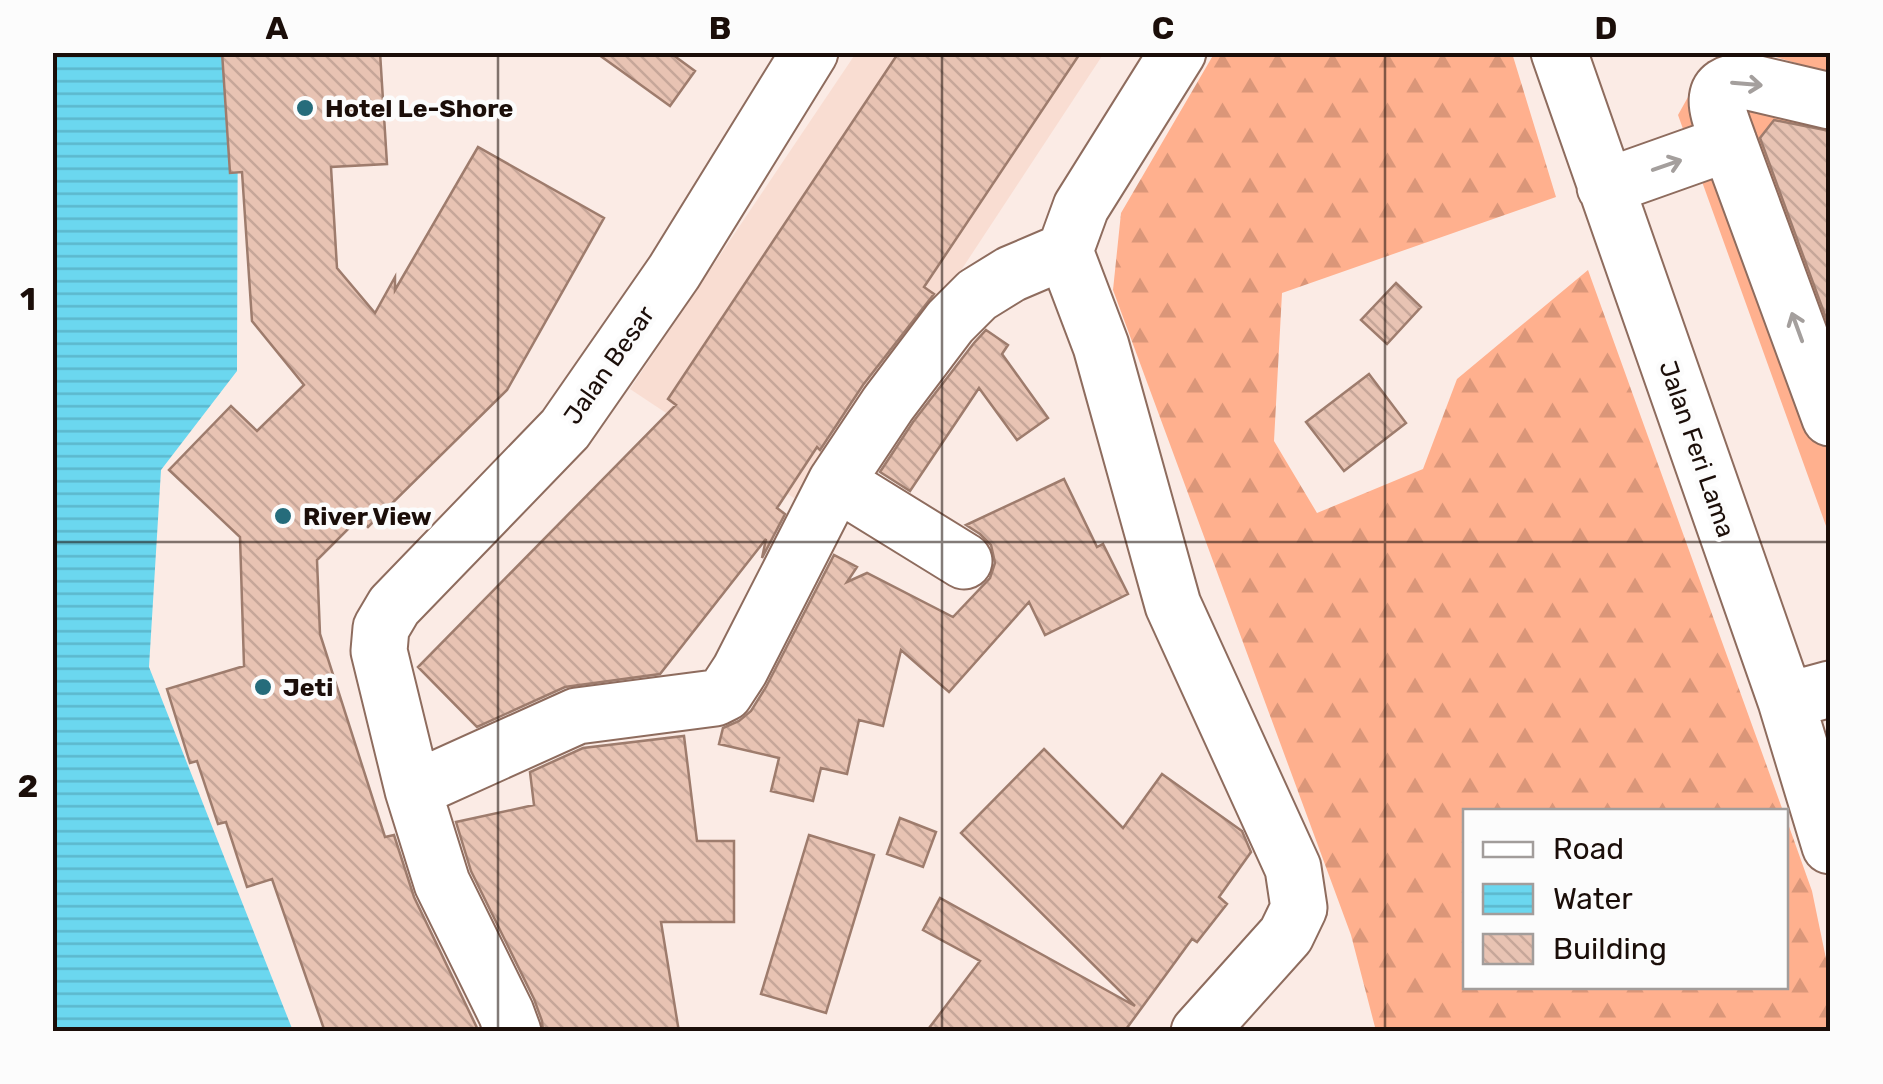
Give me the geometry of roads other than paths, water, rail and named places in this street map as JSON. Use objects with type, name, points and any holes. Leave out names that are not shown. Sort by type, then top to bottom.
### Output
[{"type":"street","name":"Jalan Besar","points":[[413,790],[379,651],[381,628],[394,606],[565,428],[674,272],[810,52]]},
{"type":"street","points":[[1178,52],[1081,207],[1065,251],[1100,346],[1173,605],[1293,868],[1298,908],[1286,935],[1199,1032]]},
{"type":"street","name":"Jalan Feri Lama","points":[[1559,52],[1605,187],[1808,695],[1830,846]]},
{"type":"street","points":[[1830,101],[1745,81],[1732,82],[1720,89],[1716,101],[1830,418]]},
{"type":"street","points":[[1605,187],[1729,143]]},
{"type":"street","points":[[513,1032],[442,882],[413,790],[577,716],[702,702],[725,693],[836,482],[950,322],[977,295],[1011,274],[1065,251]]},
{"type":"street","points":[[836,482],[964,561]]},
{"type":"water","points":[[52,53],[238,53],[237,371],[161,470],[149,667],[293,1031],[53,1031]]},
{"type":"place","name":"Hotel Le-Shore","points":[[305,108]]},
{"type":"place","name":"River View","points":[[283,516]]},
{"type":"place","name":"Jeti","points":[[263,687]]}]
